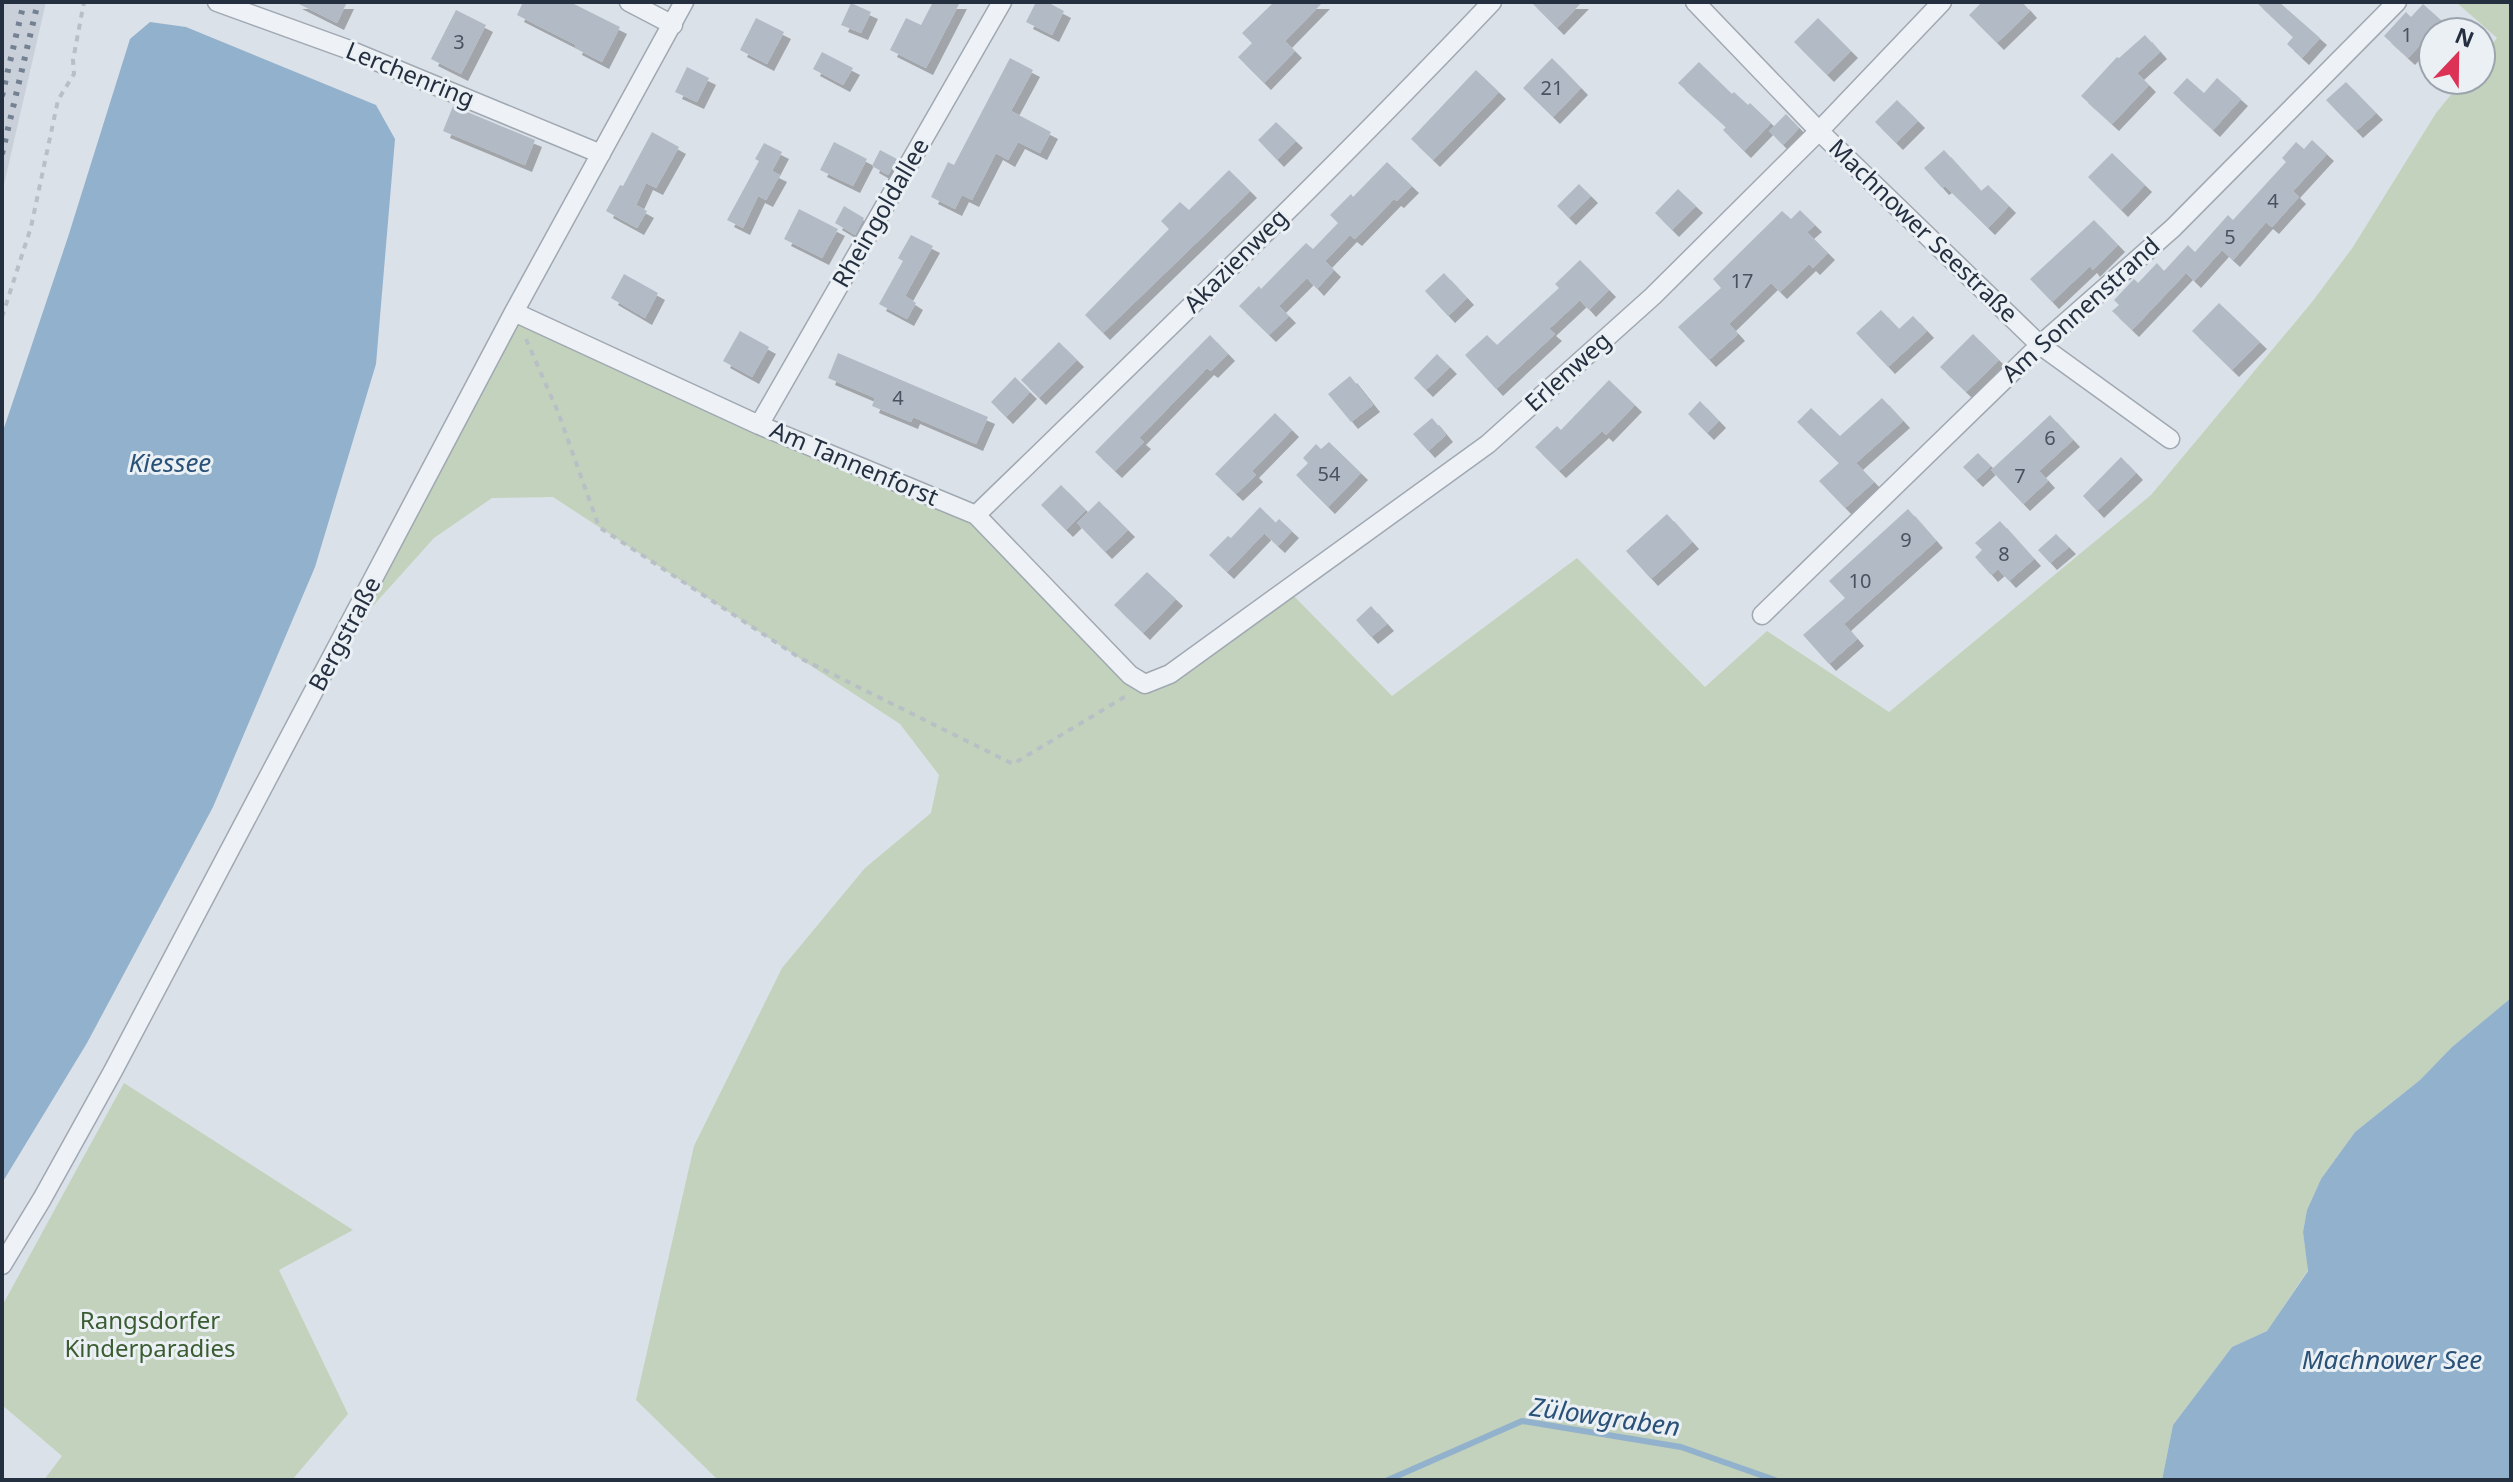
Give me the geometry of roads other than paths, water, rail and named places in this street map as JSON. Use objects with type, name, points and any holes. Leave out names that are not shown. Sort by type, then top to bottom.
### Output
[{"type":"street","name":"Lerchenring","points":[[217,2],[347,49],[601,154]]},
{"type":"street","points":[[629,2],[673,25]]},
{"type":"street","name":"Bergstraße","points":[[2,1265],[113,1071],[514,312],[684,2]]},
{"type":"street","name":"Rheingoldallee","points":[[759,425],[1002,2]]},
{"type":"street","name":"Akazienweg","points":[[976,515],[1411,88],[1492,2]]},
{"type":"street","name":"Machnower Seestraße","points":[[1695,2],[1819,131],[2040,345],[2170,439]]},
{"type":"street","name":"Erlenweg","points":[[1145,684],[1170,674],[1488,444],[1653,296],[1819,131],[1942,2]]},
{"type":"street","name":"Am Sonnenstrand","points":[[1762,615],[2040,345],[2173,228],[2397,2]]},
{"type":"street","name":"Am Tannenforst","points":[[514,312],[759,425],[976,515],[1130,675],[1145,684]]},
{"type":"water","name":"Kiessee","points":[[150,22],[186,27],[376,105],[395,139],[376,364],[315,567],[213,807],[87,1043],[2,1183],[2,434],[130,39]]},
{"type":"water","name":"Machnower See","points":[[2511,998],[2511,1480],[2162,1480],[2173,1425],[2232,1347],[2267,1331],[2308,1271],[2303,1232],[2307,1210],[2321,1179],[2355,1132],[2420,1080],[2452,1047]]},
{"type":"waterway","name":"Zülowgraben","points":[[1388,1480],[1522,1421],[1681,1447],[1775,1480]]},
{"type":"railway","points":[[2,96],[24,2]]},
{"type":"railway","points":[[2,154],[38,2]]},
{"type":"park label","name":"Rangsdorfer Kinderparadies","points":[[150,1335]]}]
